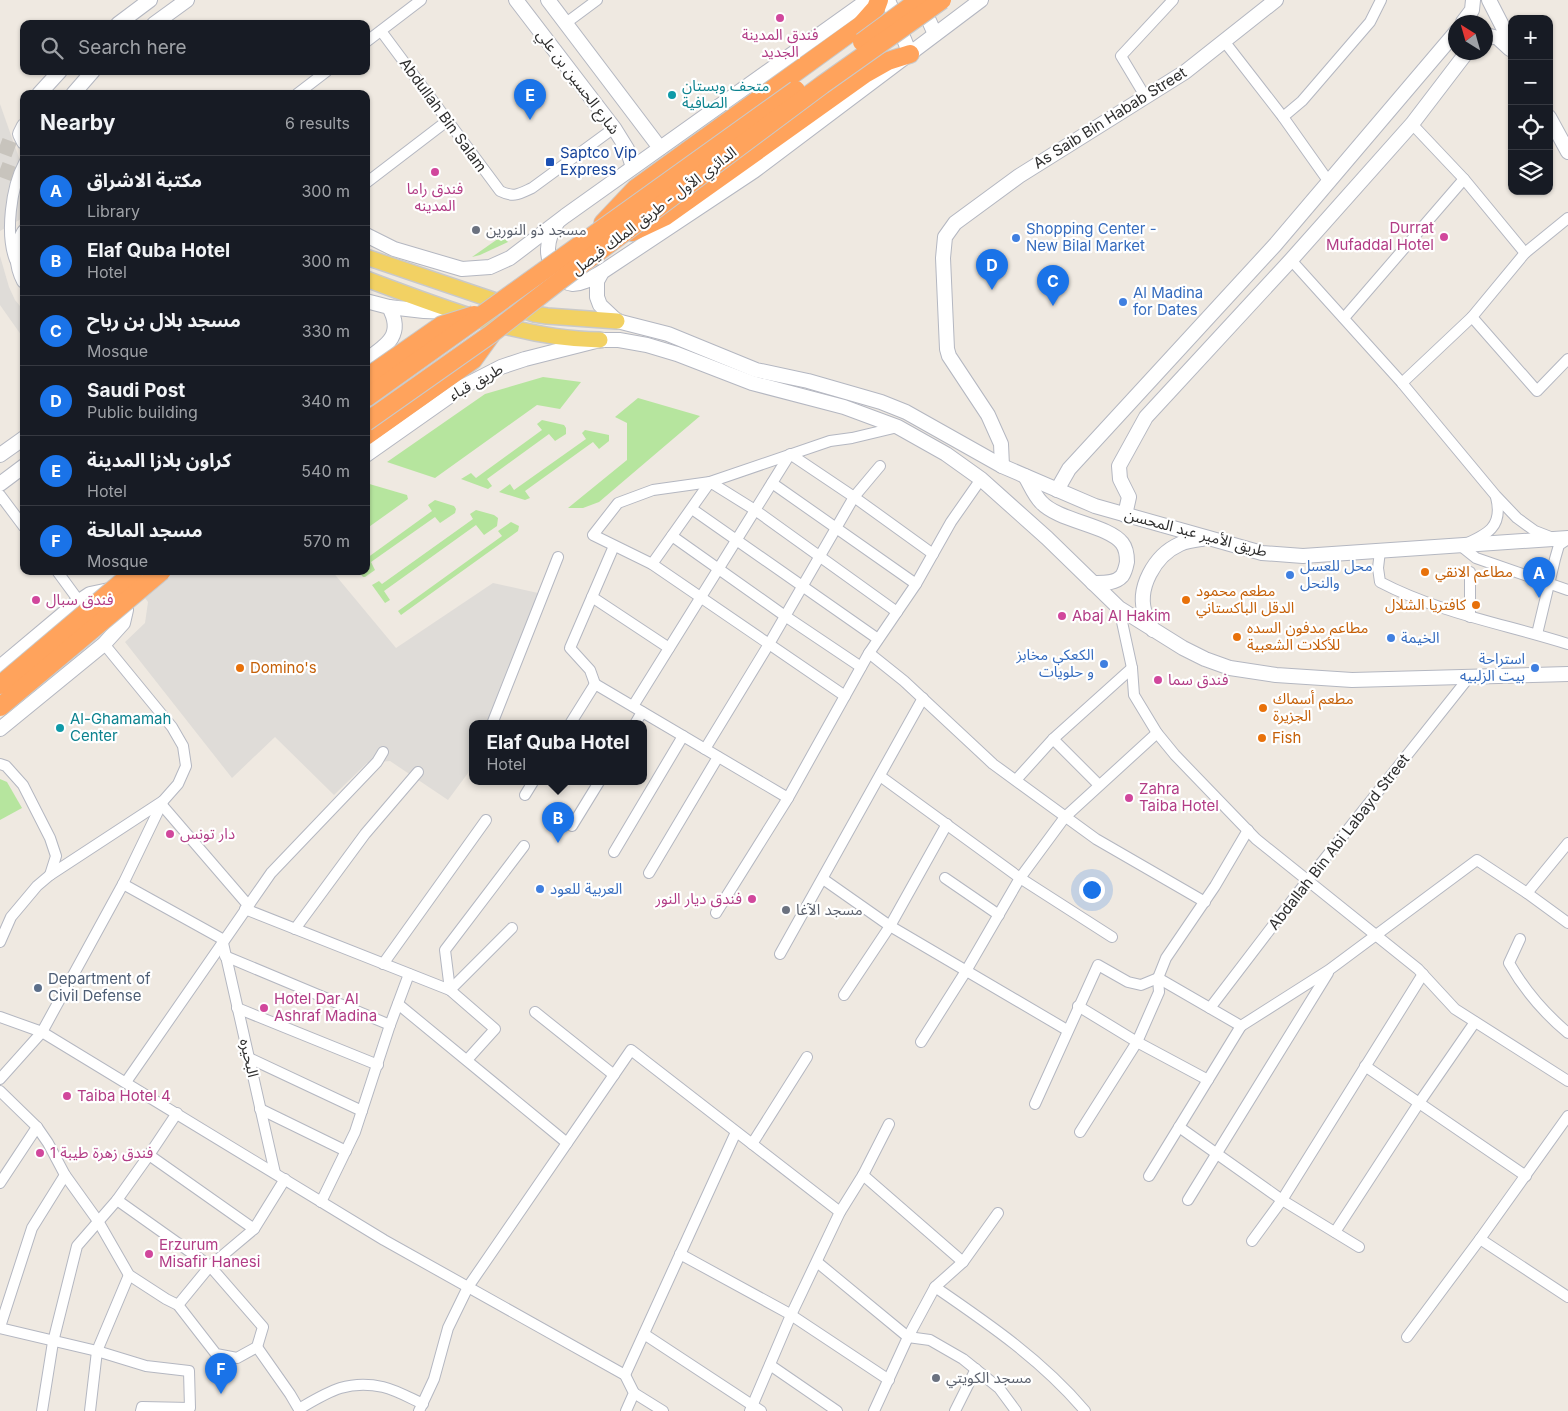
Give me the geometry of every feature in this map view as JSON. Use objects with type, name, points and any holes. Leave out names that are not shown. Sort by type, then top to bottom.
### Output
[{"type":"highway","points":[[587,240],[636,188],[861,24],[876,8],[879,0]]},
{"type":"highway","name":"الدائري الأول - طريق الملك فيصل","points":[[370,395],[919,0]]},
{"type":"highway","name":"الدائري الأول - طريق الملك فيصل","points":[[370,419],[491,334],[822,85],[942,0]]},
{"type":"highway","points":[[614,241],[666,216],[865,74],[888,61],[910,54]]},
{"type":"highway","points":[[370,375],[442,325],[486,312]]},
{"type":"highway","points":[[370,433],[474,360],[491,334]]},
{"type":"highway","points":[[0,685],[130,575]]},
{"type":"highway","points":[[0,707],[157,575]]},
{"type":"main road","points":[[123,20],[150,0]]},
{"type":"main road","points":[[160,20],[187,0]]},
{"type":"main road","name":"شارع الحسين بن علي","points":[[516,0],[614,128],[627,149],[634,167]]},
{"type":"main road","name":"شارع الحسين بن علي","points":[[548,0],[660,148]]},
{"type":"main road","points":[[425,277],[462,269],[490,267],[510,258],[565,216],[868,0]]},
{"type":"main road","points":[[888,0],[910,54]]},
{"type":"main road","points":[[919,0],[935,34]]},
{"type":"main road","points":[[565,216],[556,224],[549,241],[549,259],[554,270],[562,280],[574,284],[583,283],[754,171],[980,0]]},
{"type":"main road","name":"As Saib Bin Habab Street","points":[[1002,466],[1001,444],[988,415],[950,356],[947,348],[943,258],[945,238],[954,223],[1019,176],[1185,72],[1276,0]]},
{"type":"main road","points":[[1469,15],[1472,10],[1473,0]]},
{"type":"main road","points":[[1489,0],[1508,37]]},
{"type":"main road","points":[[1493,37],[1498,38],[1508,47]]},
{"type":"main road","points":[[1057,490],[1070,469],[1275,245],[1448,42]]},
{"type":"main road","points":[[1125,515],[1129,498],[1120,479],[1118,466],[1146,418],[1291,260],[1412,124],[1461,60]]},
{"type":"main road","points":[[43,90],[57,75]]},
{"type":"main road","points":[[76,90],[90,75]]},
{"type":"main road","points":[[1553,124],[1568,152]]},
{"type":"main road","points":[[370,237],[399,250],[462,269]]},
{"type":"main road","points":[[20,238],[17,258],[20,269]]},
{"type":"main road","points":[[399,250],[425,277]]},
{"type":"main road","points":[[370,257],[534,314],[617,321]]},
{"type":"main road","points":[[602,272],[596,281],[597,297],[600,305],[617,321]]},
{"type":"main road","points":[[370,280],[457,312],[525,331],[578,340],[600,340]]},
{"type":"main road","points":[[370,302],[424,311],[457,312]]},
{"type":"main road","points":[[370,357],[390,342],[394,330],[394,317],[389,306]]},
{"type":"main road","name":"طريق الأمير عبد المحسن","points":[[617,321],[668,334],[756,370],[808,381],[881,402],[906,412],[1002,466],[1095,506],[1262,553],[1303,556],[1564,539]]},
{"type":"main road","name":"طريق قباء","points":[[370,452],[481,376],[500,367],[600,340],[620,340],[669,352],[752,383],[844,407],[898,427],[946,454],[981,479],[1047,538],[1093,583]]},
{"type":"main road","points":[[1132,403],[1146,418]]},
{"type":"main road","points":[[0,455],[20,441]]},
{"type":"main road","points":[[0,484],[20,469]]},
{"type":"main road","points":[[1025,476],[1041,502],[1060,514],[1113,537],[1122,543],[1127,562],[1126,570],[1121,577],[1114,581],[1093,583]]},
{"type":"main road","points":[[1154,631],[1145,615],[1143,597],[1152,568],[1178,544],[1208,538]]},
{"type":"main road","points":[[1093,583],[1119,608],[1154,631],[1205,659],[1230,668],[1276,676],[1352,680],[1568,674]]},
{"type":"main road","points":[[0,667],[75,596],[109,590],[120,596],[126,610],[123,623],[104,644],[0,729]]},
{"type":"street","points":[[370,39],[421,0]]},
{"type":"street","points":[[566,23],[596,0]]},
{"type":"street","points":[[1145,96],[1121,56],[1173,0]]},
{"type":"street","points":[[1283,117],[1302,102],[1370,22],[1381,0]]},
{"type":"street","name":"Abdullah Bin Salam","points":[[382,31],[500,191],[508,196],[518,195],[532,188],[614,128]]},
{"type":"street","points":[[1224,41],[1330,182]]},
{"type":"street","points":[[302,90],[322,75]]},
{"type":"street","points":[[370,180],[447,121]]},
{"type":"street","points":[[1412,124],[1464,179],[1525,253]]},
{"type":"street","points":[[20,176],[11,205],[10,224],[12,251],[20,272]]},
{"type":"street","points":[[1344,318],[1464,179]]},
{"type":"street","points":[[1402,383],[1472,317],[1525,253],[1568,218]]},
{"type":"street","points":[[1291,260],[1402,383],[1496,496],[1517,518],[1535,531],[1564,539],[1560,545],[1537,634]]},
{"type":"street","points":[[1472,317],[1537,391],[1568,359]]},
{"type":"street","points":[[845,696],[652,564],[593,535],[618,503],[653,490],[710,482],[830,441],[898,427]]},
{"type":"street","points":[[632,706],[790,454]]},
{"type":"street","points":[[790,454],[933,554]]},
{"type":"street","points":[[705,749],[769,644],[854,497],[880,466]]},
{"type":"street","points":[[716,913],[788,798],[861,666],[916,584],[951,522],[981,479]]},
{"type":"street","points":[[652,564],[710,482]]},
{"type":"street","points":[[710,482],[755,510],[897,612]]},
{"type":"street","points":[[772,483],[916,584]]},
{"type":"street","points":[[0,495],[20,522]]},
{"type":"street","points":[[1496,496],[1499,509],[1496,523],[1486,535],[1462,546],[1476,558],[1568,590]]},
{"type":"street","points":[[692,508],[878,639]]},
{"type":"street","points":[[672,536],[785,616],[861,666]]},
{"type":"street","points":[[614,546],[570,648],[590,670],[595,684],[788,798]]},
{"type":"street","points":[[1380,551],[1378,568],[1380,582],[1470,617],[1568,644]]},
{"type":"street","points":[[494,720],[558,557]]},
{"type":"street","points":[[1470,572],[1470,617]]},
{"type":"street","points":[[60,575],[75,596]]},
{"type":"street","points":[[592,597],[669,648]]},
{"type":"street","points":[[1119,608],[1132,668],[1134,695],[1157,733],[1175,756],[1248,830],[1307,881],[1422,974],[1455,1009],[1568,1081]]},
{"type":"street","points":[[0,942],[11,917],[37,886],[50,875],[162,802],[178,784],[186,766],[182,746],[172,727],[104,644]]},
{"type":"street","points":[[869,653],[904,681],[994,764],[1065,817],[1096,839],[1205,902]]},
{"type":"street","points":[[1016,780],[1053,739],[1132,668]]},
{"type":"street","name":"Abdallah Bin Abi Labayd Street","points":[[1210,1008],[1307,881],[1470,676]]},
{"type":"street","points":[[572,720],[595,684]]},
{"type":"street","points":[[780,954],[923,698]]},
{"type":"street","points":[[637,720],[642,712]]},
{"type":"street","points":[[921,1042],[966,971],[1020,878],[1065,817],[1157,733]]},
{"type":"street","points":[[614,852],[683,736]]},
{"type":"street","points":[[1053,739],[1099,785]]},
{"type":"street","points":[[126,1082],[271,873],[377,762],[383,752]]},
{"type":"street","points":[[649,872],[718,757]]},
{"type":"street","points":[[0,764],[6,766],[23,785],[50,838],[56,856],[50,875]]},
{"type":"street","points":[[295,929],[365,834],[418,772]]},
{"type":"street","points":[[880,776],[1020,878],[1112,937]]},
{"type":"street","points":[[525,795],[531,785]]},
{"type":"street","points":[[572,826],[597,785]]},
{"type":"street","points":[[0,1079],[42,1032],[123,884],[162,802]]},
{"type":"street","points":[[162,802],[247,907],[295,929],[450,990],[495,1029],[466,1060]]},
{"type":"street","points":[[383,964],[486,820]]},
{"type":"street","points":[[844,994],[890,926],[947,824]]},
{"type":"street","points":[[1080,1132],[1136,1042],[1159,992],[1158,978],[1166,958],[1205,902],[1248,830]]},
{"type":"street","points":[[450,990],[445,950],[524,846]]},
{"type":"street","points":[[1527,893],[1566,850]]},
{"type":"street","points":[[1150,1176],[1241,1026],[1329,970],[1477,860],[1568,923]]},
{"type":"street","points":[[945,878],[999,915]]},
{"type":"street","points":[[823,879],[890,926],[1067,1030]]},
{"type":"street","points":[[123,884],[223,941]]},
{"type":"street","points":[[450,990],[512,928]]},
{"type":"street","points":[[1520,939],[1509,963],[1522,986],[1550,1018],[1568,1034]]},
{"type":"street","name":"البحيره","points":[[223,941],[275,1173]]},
{"type":"street","points":[[225,956],[390,1025]]},
{"type":"street","points":[[1034,1104],[1098,965],[1128,982],[1141,985],[1158,978]]},
{"type":"street","points":[[1188,1200],[1329,970]]},
{"type":"street","points":[[322,1202],[355,1132],[409,974]]},
{"type":"street","points":[[1252,1240],[1282,1200],[1422,974]]},
{"type":"street","points":[[1158,978],[1241,1026]]},
{"type":"street","points":[[398,1004],[567,1143]]},
{"type":"street","points":[[1078,1006],[1136,1042],[1208,1080]]},
{"type":"street","points":[[237,1008],[378,1064]]},
{"type":"street","points":[[536,1012],[614,1075]]},
{"type":"street","points":[[0,1017],[42,1032],[384,1240],[625,1375],[634,1393],[663,1411]]},
{"type":"street","points":[[1335,1232],[1419,1102],[1475,1022]]},
{"type":"street","points":[[257,1347],[300,1410],[330,1392],[356,1384],[384,1387],[421,1408],[434,1379],[448,1328],[468,1287],[631,1050],[840,1212]]},
{"type":"street","points":[[249,1058],[362,1111]]},
{"type":"street","points":[[752,1144],[807,1058]]},
{"type":"street","points":[[1365,1066],[1526,1176]]},
{"type":"street","points":[[0,1091],[37,1127],[48,1143],[65,1176],[98,1221],[129,1274],[166,1300],[178,1305],[216,1354],[237,1358],[257,1347],[263,1327],[210,1266],[117,1200]]},
{"type":"street","points":[[260,1109],[346,1151]]},
{"type":"street","points":[[42,1411],[53,1342],[77,1246],[117,1200],[177,1113]]},
{"type":"street","points":[[1407,1337],[1568,1116]]},
{"type":"street","points":[[644,1334],[755,1409],[770,1365],[791,1315],[840,1212],[863,1175],[889,1124]]},
{"type":"street","points":[[0,1183],[37,1127]]},
{"type":"street","points":[[1179,1127],[1282,1200],[1359,1247]]},
{"type":"street","points":[[625,1375],[736,1132]]},
{"type":"street","points":[[149,1155],[254,1229]]},
{"type":"street","points":[[863,1175],[963,1262]]},
{"type":"street","points":[[65,1176],[32,1228],[0,1328],[97,1351],[146,1366],[189,1371],[190,1408],[142,1407],[141,1411]]},
{"type":"street","points":[[178,1305],[210,1266],[254,1229],[285,1179]]},
{"type":"street","points":[[874,1411],[908,1338],[935,1287],[963,1262],[998,1213]]},
{"type":"street","points":[[1480,1239],[1568,1296]]},
{"type":"street","points":[[680,1254],[791,1315],[889,1380]]},
{"type":"street","points":[[817,1262],[908,1338],[930,1340],[962,1359],[999,1388],[1016,1411]]},
{"type":"street","points":[[90,1411],[97,1351],[129,1274]]},
{"type":"street","points":[[935,1287],[1017,1346],[1065,1387],[1085,1411]]},
{"type":"street","points":[[770,1365],[836,1411]]},
{"type":"street","points":[[955,1411],[976,1370]]},
{"type":"street","points":[[626,1411],[634,1393]]},
{"type":"green space","points":[[502,236],[508,242],[472,257]]},
{"type":"green space","points":[[543,377],[581,382],[560,409],[537,405],[435,478],[387,462],[485,394]]},
{"type":"green space","points":[[638,398],[700,416],[599,502],[583,508],[568,508],[627,460],[627,423],[615,417]]},
{"type":"green space","points":[[542,420],[564,425],[566,434],[555,441],[549,434],[487,479],[492,486],[488,489],[461,479],[471,473],[476,478],[542,430],[537,424]]},
{"type":"green space","points":[[585,430],[609,435],[609,441],[599,449],[593,442],[525,491],[530,498],[525,500],[499,492],[510,484],[514,490],[586,439],[582,433]]},
{"type":"green space","points":[[370,484],[407,495],[408,499],[370,526]]},
{"type":"green space","points":[[435,500],[454,506],[456,509],[455,513],[440,523],[435,517],[371,562],[375,570],[370,574],[370,556],[432,511],[428,505]]},
{"type":"green space","points":[[476,510],[498,518],[497,526],[484,535],[476,525],[384,591],[390,600],[385,603],[372,585],[379,581],[382,584],[473,519],[470,514]]},
{"type":"green space","points":[[511,522],[519,526],[518,531],[401,615],[398,611],[502,536],[498,531]]},
{"type":"green space","points":[[0,779],[7,782],[22,808],[0,820]]},
{"type":"shaded area","points":[[0,104],[20,161],[20,220],[0,231]]},
{"type":"shaded area","points":[[0,256],[9,287],[20,306],[20,333],[0,305]]},
{"type":"shaded area","points":[[128,575],[335,575],[396,648],[493,583],[538,593],[489,720],[469,720],[469,770],[448,800],[390,761],[367,763],[334,795],[275,737],[232,778],[125,642],[145,623],[148,602]]},
{"type":"tunnel","points":[[0,145],[20,152]]},
{"type":"tunnel","points":[[0,169],[20,176]]},
{"type":"place","name":"فندق المدينة الجديد","points":[[780,18]]},
{"type":"place","name":"متحف وبستان الصافية","points":[[672,95]]},
{"type":"place","name":"كراون بلازا المدينة","points":[[530,120]]},
{"type":"place","name":"Saptco Vip Express","points":[[550,162]]},
{"type":"place","name":"فندق راما المدينه","points":[[435,172]]},
{"type":"place","name":"مسجد ذو النورين","points":[[476,230]]},
{"type":"place","name":"Durrat Mufaddal Hotel","points":[[1444,237]]},
{"type":"place","name":"Shopping Center - New Bilal Market","points":[[1016,238]]},
{"type":"place","name":"Saudi Post","points":[[992,290]]},
{"type":"place","name":"Al Madina for Dates","points":[[1123,302]]},
{"type":"place","name":"مسجد بلال بن رباح","points":[[1053,306]]},
{"type":"place","name":"مطاعم الانقي","points":[[1425,572]]},
{"type":"place","name":"محل للعسل والنحل","points":[[1290,575]]},
{"type":"place","name":"مكتبة الاشراق","points":[[1539,598]]},
{"type":"place","name":"فندق سبال","points":[[36,600]]},
{"type":"place","name":"مطعم محمود الدقل الباكستاني","points":[[1186,600]]},
{"type":"place","name":"كافتريا الشلال","points":[[1476,605]]},
{"type":"place","name":"Abaj Al Hakim","points":[[1062,616]]},
{"type":"place","name":"مطاعم مدفون السده للأكلات الشعبية","points":[[1237,637]]},
{"type":"place","name":"الخيمة","points":[[1391,638]]},
{"type":"place","name":"الكعكي مخابز و حلويات","points":[[1104,664]]},
{"type":"place","name":"Domino's","points":[[240,668]]},
{"type":"place","name":"استراحة بيت الزلبيه","points":[[1535,668]]},
{"type":"place","name":"فندق سما","points":[[1158,680]]},
{"type":"place","name":"مطعم أسماك الجزيرة","points":[[1263,708]]},
{"type":"place","name":"Al-Ghamamah Center","points":[[60,728]]},
{"type":"place","name":"Fish","points":[[1262,738]]},
{"type":"place","name":"Zahra Taiba Hotel","points":[[1129,798]]},
{"type":"place","name":"دار تونس","points":[[170,834]]},
{"type":"place","name":"Elaf Quba Hotel","points":[[558,843]]},
{"type":"place","name":"العربية للعود","points":[[540,889]]},
{"type":"place","name":"فندق ديار النور","points":[[752,899]]},
{"type":"place","name":"مسجد الآغا","points":[[786,910]]},
{"type":"place","name":"Department of Civil Defense","points":[[38,988]]},
{"type":"place","name":"Hotel Dar Al Ashraf Madina","points":[[264,1008]]},
{"type":"place","name":"Taiba Hotel 4","points":[[67,1096]]},
{"type":"place","name":"فندق زهرة طيبة 1","points":[[40,1153]]},
{"type":"place","name":"Erzurum Misafir Hanesi","points":[[149,1254]]},
{"type":"place","name":"مسجد الكويتي","points":[[936,1378]]},
{"type":"place","name":"مسجد المالحة","points":[[221,1394]]}]
